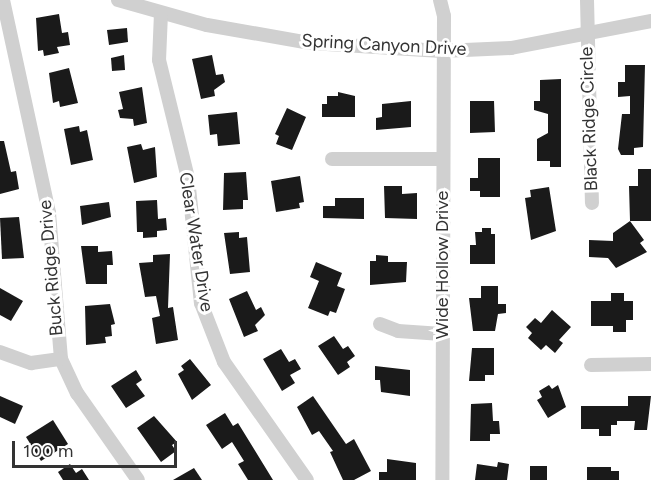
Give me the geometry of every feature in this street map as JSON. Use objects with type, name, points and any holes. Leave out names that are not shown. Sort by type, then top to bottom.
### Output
[{"type":"street","name":"Buck Ridge Drive","points":[[3,0],[49,213],[61,359],[77,393],[138,480]]},
{"type":"street","name":"Spring Canyon Drive","points":[[118,0],[161,13],[310,44],[442,51],[511,48],[587,36],[651,21]]},
{"type":"street","name":"Black Ridge Circle","points":[[587,0],[592,203]]},
{"type":"street","name":"Wide Hollow Drive","points":[[442,480],[443,1]]},
{"type":"street","name":"Clear Water Drive","points":[[161,13],[159,60],[188,178],[201,303],[224,362],[307,480]]},
{"type":"street","points":[[332,159],[442,159]]},
{"type":"street","points":[[380,324],[398,330],[442,334]]},
{"type":"street","points":[[0,352],[31,363],[61,359]]},
{"type":"street","points":[[591,365],[651,364]]},
{"type":"building","points":[[59,14],[62,33],[68,32],[70,45],[57,47],[59,53],[44,56],[43,50],[38,51],[36,18]]},
{"type":"building","points":[[127,28],[128,42],[109,45],[107,30]]},
{"type":"building","points":[[124,55],[125,70],[112,71],[111,58]]},
{"type":"building","points":[[212,55],[216,75],[223,74],[225,82],[214,90],[215,96],[201,99],[192,59]]},
{"type":"building","points":[[625,65],[645,65],[643,147],[634,148],[634,155],[621,155],[618,149],[622,114],[630,114],[630,96],[618,97],[618,82],[625,82]]},
{"type":"building","points":[[69,68],[78,103],[60,107],[59,101],[53,103],[49,73]]},
{"type":"building","points":[[561,79],[561,167],[550,167],[550,161],[537,161],[537,139],[548,133],[548,114],[534,110],[534,101],[540,101],[540,80]]},
{"type":"building","points":[[142,87],[147,123],[134,126],[133,119],[120,118],[118,110],[123,109],[119,92]]},
{"type":"building","points":[[338,92],[355,96],[355,117],[322,117],[322,104],[327,104],[327,96],[338,96]]},
{"type":"building","points":[[411,101],[411,127],[376,130],[376,118],[382,117],[382,104]]},
{"type":"building","points":[[470,101],[494,101],[495,132],[470,133]]},
{"type":"building","points":[[287,108],[306,117],[292,150],[276,144],[279,136],[275,134]]},
{"type":"building","points":[[237,112],[240,144],[218,146],[217,134],[210,135],[208,115]]},
{"type":"building","points":[[79,126],[80,132],[87,130],[93,160],[71,165],[64,129]]},
{"type":"building","points":[[0,141],[4,141],[11,172],[16,171],[19,189],[0,194]]},
{"type":"building","points":[[141,144],[143,150],[155,147],[157,177],[134,183],[127,147]]},
{"type":"building","points":[[478,158],[500,158],[500,197],[480,197],[480,191],[470,191],[470,178],[478,178]]},
{"type":"building","points":[[638,169],[651,169],[651,221],[630,221],[629,186],[638,186]]},
{"type":"building","points":[[246,172],[248,200],[243,200],[243,209],[223,210],[224,173]]},
{"type":"building","points":[[300,176],[304,202],[299,203],[300,208],[276,212],[271,181]]},
{"type":"building","points":[[384,186],[402,186],[402,194],[417,193],[417,219],[385,218]]},
{"type":"building","points":[[549,187],[556,231],[531,240],[525,198],[531,197],[530,190]]},
{"type":"building","points":[[335,198],[364,198],[364,219],[323,218],[323,206],[335,206]]},
{"type":"building","points":[[157,200],[158,219],[166,218],[167,230],[157,231],[157,237],[143,238],[143,232],[137,232],[136,201]]},
{"type":"building","points":[[109,202],[111,217],[82,225],[80,206]]},
{"type":"building","points":[[19,217],[24,258],[2,259],[0,218]]},
{"type":"building","points":[[630,221],[644,240],[640,243],[647,252],[616,268],[608,258],[589,257],[589,240],[613,241],[613,233]]},
{"type":"building","points":[[482,228],[491,228],[491,234],[495,234],[495,264],[470,264],[470,245],[476,245],[475,232],[482,232]]},
{"type":"building","points":[[239,232],[239,238],[247,237],[250,272],[230,274],[224,233]]},
{"type":"building","points":[[81,246],[98,246],[98,252],[112,251],[113,265],[107,265],[107,284],[86,284]]},
{"type":"building","points":[[170,254],[168,308],[173,307],[178,340],[156,344],[152,318],[160,316],[156,296],[145,297],[139,263],[153,262],[153,255]]},
{"type":"building","points":[[376,255],[388,256],[388,262],[407,262],[406,282],[370,285],[370,261],[376,261]]},
{"type":"building","points":[[316,262],[342,273],[337,286],[345,289],[336,313],[330,311],[328,316],[308,308],[319,281],[310,277]]},
{"type":"building","points":[[481,286],[498,286],[498,304],[506,304],[506,313],[498,314],[495,331],[473,331],[469,298],[481,298]]},
{"type":"building","points":[[0,288],[23,301],[11,321],[0,315]]},
{"type":"building","points":[[247,291],[256,310],[261,307],[265,315],[255,325],[258,331],[244,337],[229,299]]},
{"type":"building","points":[[611,293],[624,293],[624,301],[633,301],[633,320],[626,320],[626,332],[613,332],[613,326],[591,326],[591,301],[611,301]]},
{"type":"building","points":[[110,304],[115,324],[111,325],[112,336],[105,337],[106,343],[86,345],[85,306]]},
{"type":"building","points":[[552,310],[571,327],[559,340],[563,343],[555,353],[546,345],[541,350],[528,338],[532,333],[526,327],[535,318],[541,323]]},
{"type":"building","points":[[334,336],[343,349],[348,346],[355,356],[347,362],[350,367],[338,375],[318,346]]},
{"type":"building","points":[[472,348],[494,348],[494,375],[485,375],[485,381],[469,381]]},
{"type":"building","points":[[281,349],[289,362],[295,359],[301,369],[290,375],[295,383],[282,391],[263,359]]},
{"type":"building","points":[[190,359],[211,385],[192,400],[178,374],[184,370],[181,366]]},
{"type":"building","points":[[375,366],[410,370],[410,396],[381,392],[380,380],[375,380]]},
{"type":"building","points":[[136,370],[142,380],[136,384],[145,396],[126,408],[111,386]]},
{"type":"building","points":[[549,385],[552,389],[558,385],[566,407],[548,418],[537,400],[542,397],[539,391]]},
{"type":"building","points":[[0,396],[23,406],[15,424],[0,417]]},
{"type":"building","points":[[313,396],[346,444],[354,439],[371,471],[354,480],[343,480],[330,452],[333,451],[319,431],[312,435],[297,407]]},
{"type":"building","points":[[628,396],[651,396],[647,430],[634,430],[635,421],[617,421],[617,425],[611,425],[611,436],[599,436],[599,429],[581,429],[581,406],[628,406]]},
{"type":"building","points":[[492,403],[493,421],[499,421],[500,434],[490,434],[490,441],[470,441],[471,404]]},
{"type":"building","points":[[225,413],[233,426],[238,423],[273,480],[248,480],[238,464],[244,461],[232,442],[222,449],[206,425]]},
{"type":"building","points":[[154,416],[177,442],[172,445],[176,451],[161,462],[137,428]]},
{"type":"building","points":[[53,420],[68,444],[41,461],[26,437]]},
{"type":"building","points":[[387,459],[416,463],[416,480],[379,480],[379,472],[387,472]]},
{"type":"building","points":[[498,462],[509,464],[507,480],[475,480],[477,464],[497,467]]},
{"type":"building","points":[[70,464],[76,473],[82,469],[89,480],[63,480],[58,472]]},
{"type":"building","points":[[530,466],[547,466],[547,480],[530,480]]},
{"type":"building","points":[[587,467],[611,467],[611,471],[619,471],[619,480],[587,480]]},
{"type":"building","points":[[194,468],[202,480],[173,480]]}]
